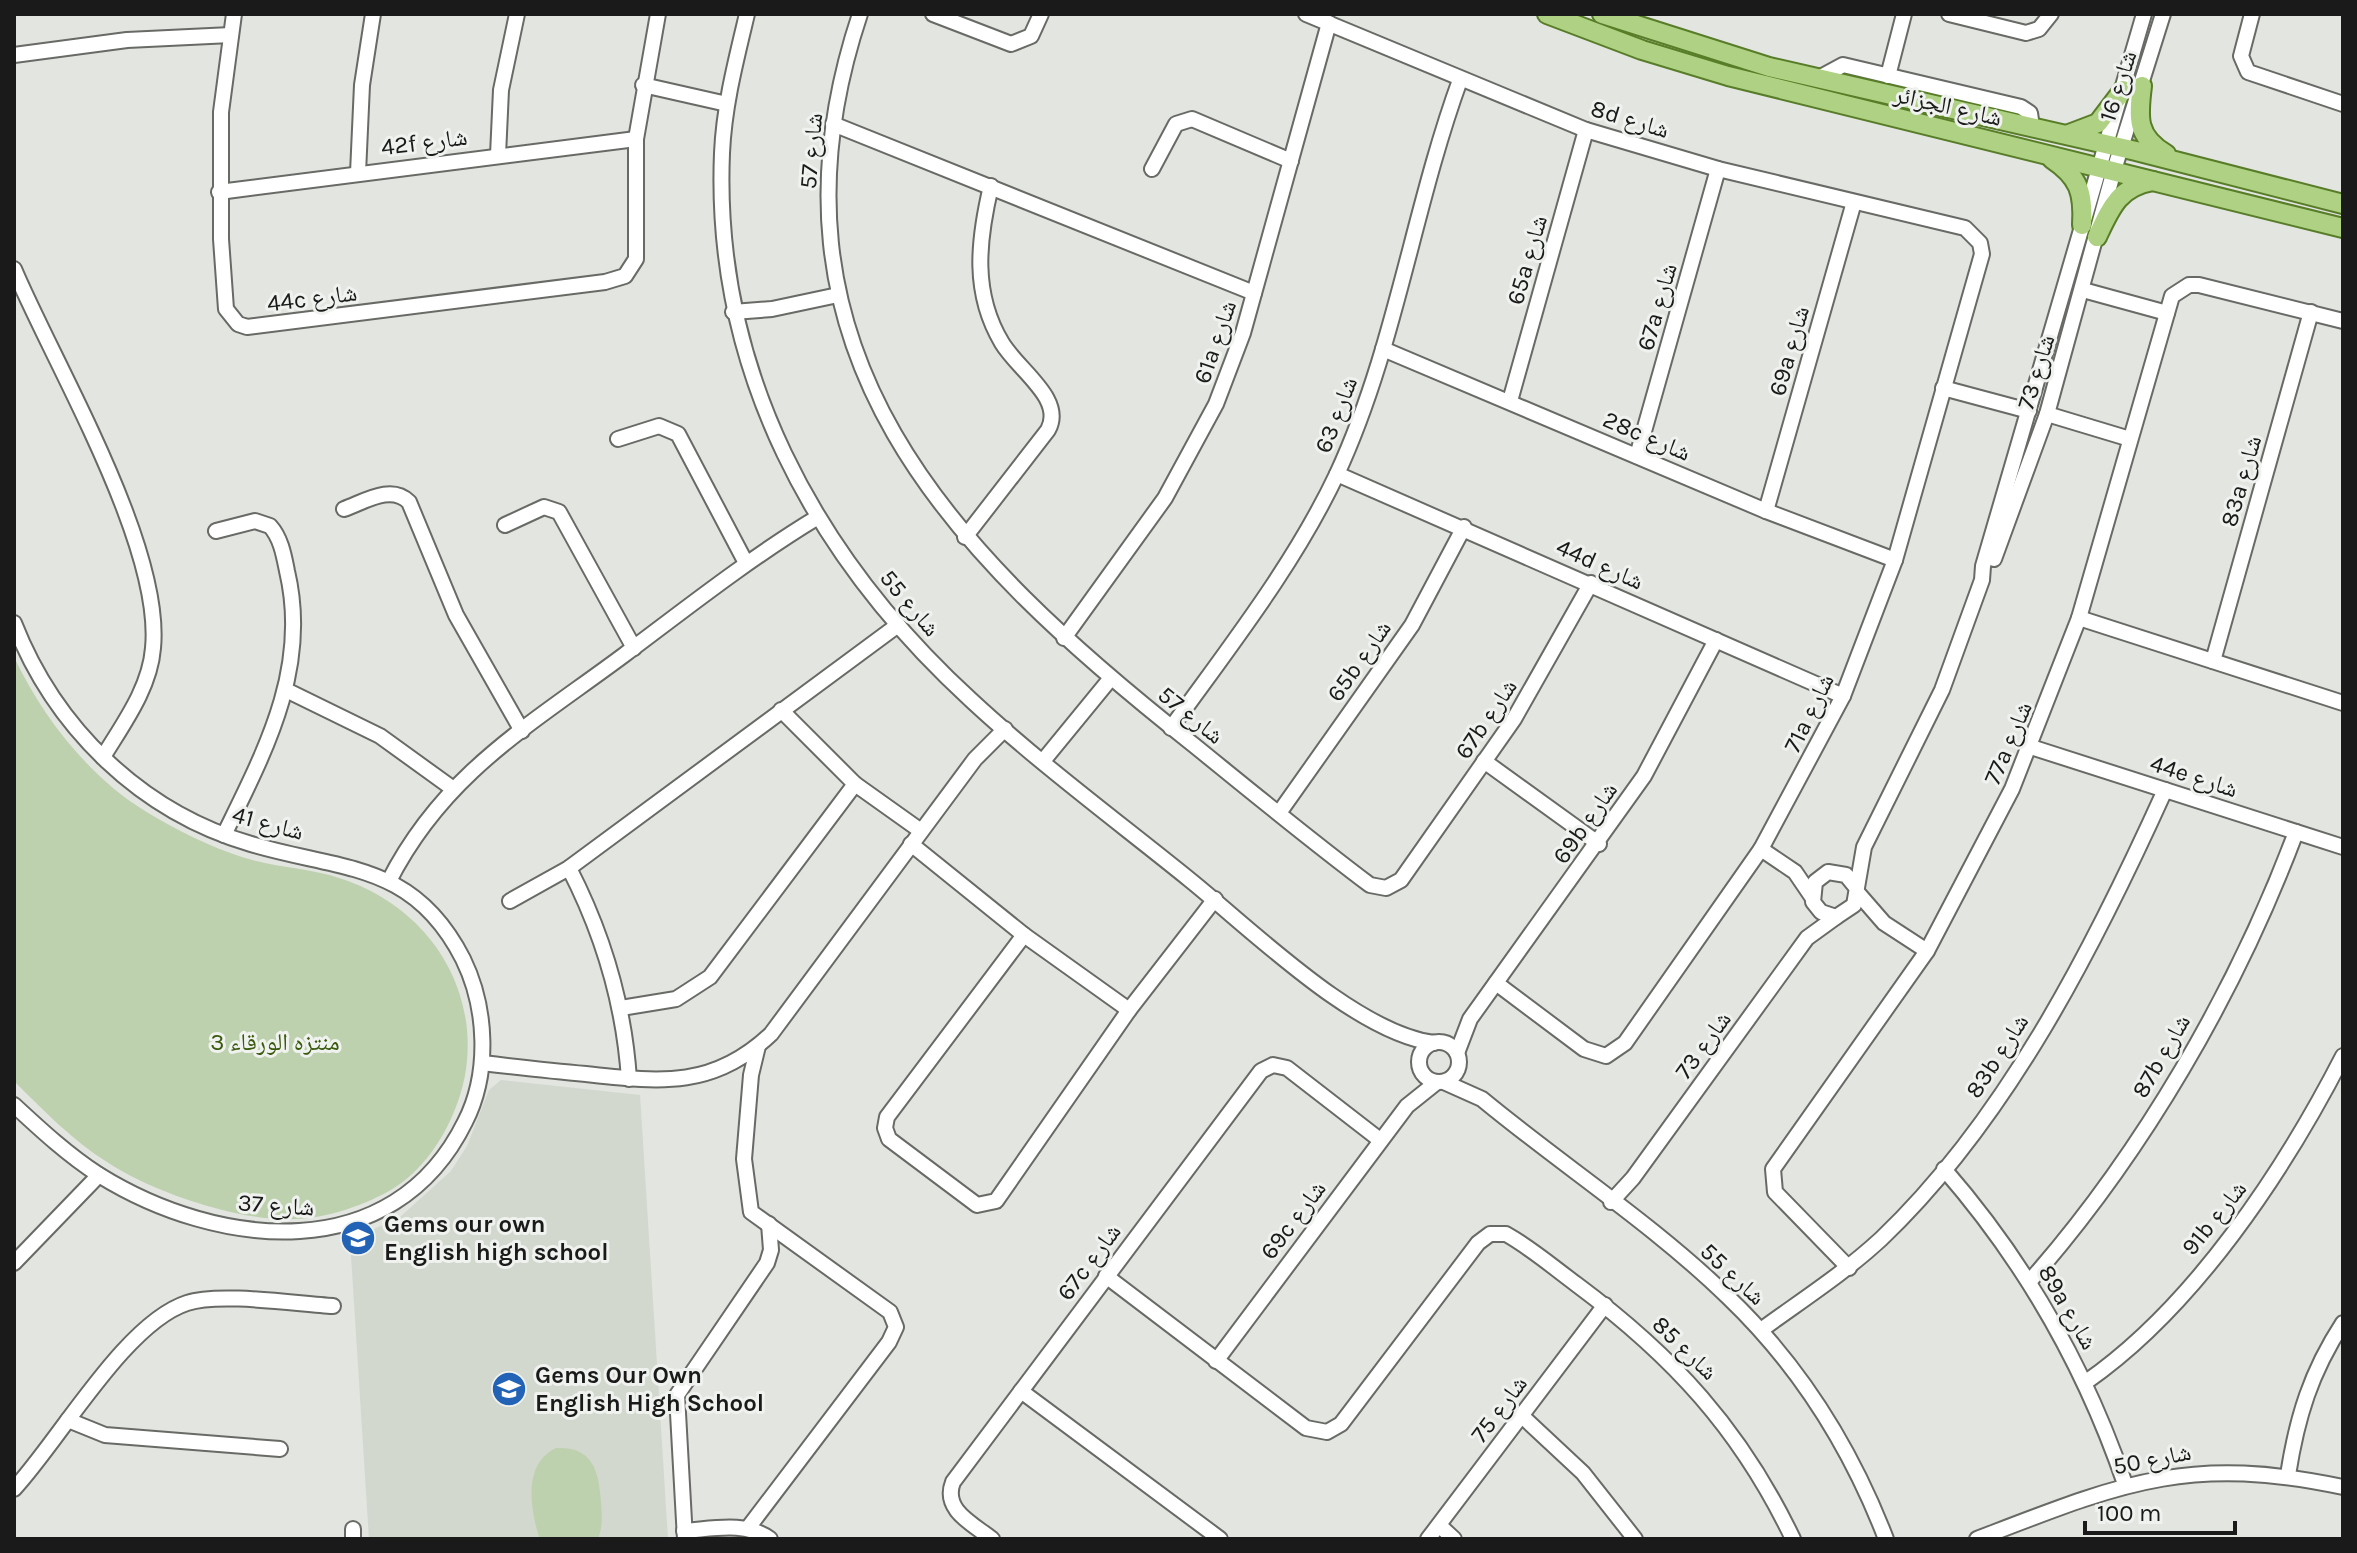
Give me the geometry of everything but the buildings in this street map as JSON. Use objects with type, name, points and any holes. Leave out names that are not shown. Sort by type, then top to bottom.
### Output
[{"type":"main road","name":"شارع الجزائر","points":[[1547,14],[1642,50],[1728,76],[2343,228]]},
{"type":"main road","name":"شارع الجزائر","points":[[1602,14],[1704,49],[2343,204]]},
{"type":"main road","points":[[2142,86],[2138,118],[2142,133],[2152,146],[2182,163]]},
{"type":"main road","points":[[2062,135],[2098,123],[2123,90]]},
{"type":"main road","points":[[2043,153],[2068,170],[2078,183],[2090,231]]},
{"type":"main road","points":[[2090,231],[2121,192],[2136,184],[2158,180]]},
{"type":"street","name":"44c شارع","points":[[234,14],[221,112],[219,192],[226,309],[238,324],[247,327],[616,280],[632,268],[636,248],[636,139]]},
{"type":"street","points":[[358,173],[362,85],[373,14]]},
{"type":"street","points":[[498,155],[501,90],[517,14]]},
{"type":"street","points":[[636,139],[643,85],[658,14]]},
{"type":"street","name":"شارع 55","points":[[747,14],[728,100],[723,216],[735,317],[768,420],[816,512],[898,625],[1001,726],[1293,965],[1392,1032],[1420,1069]]},
{"type":"street","name":"شارع 57","points":[[860,14],[833,124],[828,207],[838,295],[870,384],[901,446],[965,537],[1064,638],[1111,678],[1370,885],[1394,885],[1406,873]]},
{"type":"street","points":[[933,14],[1011,44],[1031,36],[1041,14]]},
{"type":"street","name":"8d شارع","points":[[1306,14],[1586,130],[1718,169],[1954,225]]},
{"type":"street","points":[[1888,76],[1904,14]]},
{"type":"street","points":[[1949,14],[2026,33],[2039,29],[2051,14]]},
{"type":"street","name":"شارع 16","points":[[2114,146],[2123,90],[2144,14]]},
{"type":"street","name":"شارع 16","points":[[2106,169],[2142,86],[2163,14]]},
{"type":"street","points":[[2252,14],[2241,56],[2248,72],[2265,81],[2343,104]]},
{"type":"street","name":"61a شارع","points":[[1064,638],[1137,540],[1187,463],[1227,378],[1254,293],[1329,23]]},
{"type":"street","points":[[14,55],[127,40],[231,35]]},
{"type":"street","points":[[1819,78],[1839,65],[1888,76],[2021,107],[2030,113],[2032,127]]},
{"type":"street","name":"شارع 63","points":[[1171,728],[1272,586],[1337,474],[1383,349],[1430,171],[1460,80]]},
{"type":"street","points":[[643,85],[728,100]]},
{"type":"street","points":[[1152,169],[1176,124],[1192,119],[1291,161]]},
{"type":"street","points":[[833,124],[1254,293]]},
{"type":"street","name":"65a شارع","points":[[1510,401],[1586,130]]},
{"type":"street","name":"42f شارع","points":[[219,192],[636,139]]},
{"type":"street","name":"67a شارع","points":[[1637,456],[1718,169]]},
{"type":"street","name":"شارع 73","points":[[1856,889],[1864,847],[1942,690],[1982,580],[1983,566],[2029,411],[2090,231],[2106,169]]},
{"type":"street","points":[[965,537],[1048,430],[1054,411],[1051,401],[1010,356],[998,336],[983,294],[979,249],[991,186]]},
{"type":"street","name":"69a شارع","points":[[1766,511],[1854,202]]},
{"type":"street","name":"71a شارع","points":[[1496,983],[1594,1055],[1617,1052],[1682,966],[1761,849],[1843,696],[1895,560],[1982,254],[1974,234],[1954,225]]},
{"type":"street","name":"شارع 73","points":[[1982,580],[1991,569],[2047,414],[2083,290],[2090,231]]},
{"type":"street","points":[[14,269],[120,501],[150,601],[154,637],[148,673],[103,757]]},
{"type":"street","name":"77a شارع","points":[[1849,1268],[1781,1198],[1772,1185],[1773,1169],[1927,951],[1986,844],[2031,747],[2079,618],[2172,296],[2189,285],[2311,312]]},
{"type":"street","points":[[2083,290],[2167,313]]},
{"type":"street","points":[[735,317],[838,295]]},
{"type":"street","points":[[2311,312],[2343,321]]},
{"type":"street","name":"83a شارع","points":[[2213,661],[2311,312]]},
{"type":"street","name":"28c شارع","points":[[1383,349],[1766,511],[1895,560]]},
{"type":"street","points":[[1943,388],[2029,411]]},
{"type":"street","points":[[2047,414],[2130,439]]},
{"type":"street","points":[[618,439],[659,426],[678,434],[746,563]]},
{"type":"street","name":"44d شارع","points":[[1337,474],[1464,527],[1843,696]]},
{"type":"street","points":[[344,509],[388,493],[396,493],[409,502],[456,615],[522,731]]},
{"type":"street","points":[[505,525],[544,507],[559,512],[634,648]]},
{"type":"street","points":[[389,881],[419,828],[452,788],[522,731],[816,512]]},
{"type":"street","points":[[216,531],[255,521],[264,522],[275,531],[294,609],[294,636],[286,690],[274,729],[224,835]]},
{"type":"street","name":"65b شارع","points":[[1279,813],[1412,625],[1464,527]]},
{"type":"street","name":"67b شارع","points":[[1406,873],[1542,675],[1591,583]]},
{"type":"street","points":[[2079,618],[2343,703]]},
{"type":"street","name":"شارع 41","points":[[14,623],[33,667],[57,707],[103,757],[159,803],[224,835],[276,851],[345,865],[389,881],[425,908],[464,962],[481,1021],[482,1063]]},
{"type":"street","points":[[510,901],[569,868],[898,625]]},
{"type":"street","name":"69b شارع","points":[[1458,1057],[1470,1019],[1599,844],[1659,751],[1716,640]]},
{"type":"street","points":[[1043,761],[1111,678]]},
{"type":"street","points":[[286,690],[380,736],[452,788]]},
{"type":"street","points":[[781,710],[855,784],[921,831]]},
{"type":"street","points":[[482,1063],[662,1081],[700,1076],[726,1066],[758,1046],[771,1034],[1001,726]]},
{"type":"street","name":"44e شارع","points":[[2031,747],[2343,847]]},
{"type":"street","points":[[1484,761],[1599,844]]},
{"type":"street","points":[[621,1008],[676,999],[710,977],[855,784]]},
{"type":"street","name":"83b شارع","points":[[1763,1333],[1849,1268],[1883,1237],[1944,1169],[2021,1061],[2067,986],[2103,922],[2165,790]]},
{"type":"street","name":"87b شارع","points":[[2029,1282],[2109,1181],[2170,1088],[2259,922],[2296,832]]},
{"type":"street","points":[[911,844],[1024,935],[1129,1010]]},
{"type":"street","name":"شارع 73","points":[[1830,872],[1864,847]]},
{"type":"street","points":[[1761,849],[1788,865],[1846,875],[1884,923],[1927,951]]},
{"type":"street","points":[[1788,865],[1814,902],[1840,916],[1884,923]]},
{"type":"street","points":[[569,868],[601,936],[621,1008],[629,1079]]},
{"type":"street","points":[[1814,902],[1815,882],[1830,872]]},
{"type":"street","points":[[1840,916],[1854,905],[1856,889]]},
{"type":"street","points":[[1024,935],[887,1117],[885,1128],[889,1139],[969,1199],[987,1205],[996,1201],[1129,1010],[1215,899]]},
{"type":"street","name":"شارع 73","points":[[1807,938],[1814,902]]},
{"type":"street","name":"شارع 73","points":[[1614,1204],[1807,938],[1840,916]]},
{"type":"street","name":"69b شارع","points":[[1438,1042],[1470,1019]]},
{"type":"street","name":"شارع 55","points":[[1392,1032],[1438,1042]]},
{"type":"street","points":[[1438,1042],[1458,1057],[1455,1075],[1440,1082],[1420,1069],[1424,1049],[1438,1042]]},
{"type":"street","points":[[748,1528],[889,1342],[896,1327],[890,1312],[751,1212],[744,1174],[749,1089],[758,1046]]},
{"type":"street","name":"91b شارع","points":[[2086,1382],[2126,1352],[2160,1318],[2249,1210],[2294,1147],[2343,1056]]},
{"type":"street","name":"شارع 55","points":[[1458,1057],[1482,1099]]},
{"type":"street","name":"شارع 37","points":[[14,1105],[69,1154],[99,1175],[157,1203],[240,1227],[294,1233],[352,1224],[405,1196],[445,1157],[468,1116],[482,1063]]},
{"type":"street","name":"67c شارع","points":[[992,1539],[954,1509],[950,1494],[957,1476],[1257,1076],[1273,1065],[1294,1073],[1380,1140]]},
{"type":"street","name":"69c شارع","points":[[1407,1106],[1420,1069]]},
{"type":"street","name":"شارع 55","points":[[1440,1082],[1482,1099],[1710,1279],[1763,1333],[1839,1439],[1886,1539]]},
{"type":"street","name":"69c شارع","points":[[1216,1361],[1407,1106],[1440,1082]]},
{"type":"street","name":"89a شارع","points":[[1944,1169],[1989,1224],[2029,1282],[2086,1382],[2125,1484]]},
{"type":"street","points":[[14,1263],[99,1175]]},
{"type":"street","points":[[769,1224],[771,1250],[767,1263],[677,1395],[685,1535],[748,1528],[770,1539]]},
{"type":"street","name":"شارع 85","points":[[1216,1361],[1306,1428],[1327,1432],[1341,1424],[1478,1243],[1490,1234],[1499,1232],[1515,1239],[1605,1305],[1671,1362],[1709,1403],[1758,1471],[1793,1539]]},
{"type":"street","points":[[1106,1276],[1216,1361]]},
{"type":"street","points":[[14,1489],[106,1371],[174,1309],[204,1300],[333,1306]]},
{"type":"street","name":"شارع 75","points":[[1428,1539],[1605,1305]]},
{"type":"street","points":[[2288,1475],[2304,1397],[2320,1358],[2343,1323]]},
{"type":"street","points":[[1021,1391],[1220,1539]]},
{"type":"street","points":[[1522,1416],[1583,1473],[1635,1539]]},
{"type":"street","points":[[68,1420],[105,1435],[280,1449]]},
{"type":"street","name":"شارع 50","points":[[1977,1539],[2000,1535],[2125,1484],[2213,1471],[2288,1475],[2343,1487]]},
{"type":"street","points":[[1440,1526],[1454,1539]]},
{"type":"shaded area","name":"Gems Our Own English High School","points":[[501,1080],[640,1095],[668,1539],[369,1539],[350,1240],[400,1217],[451,1171],[467,1146],[489,1090]]},
{"type":"green space","name":"منتزه الورقاء 3","points":[[14,657],[38,701],[69,743],[124,797],[169,825],[219,849],[257,861],[330,875],[371,891],[398,908],[420,928],[439,952],[454,978],[463,1006],[467,1037],[466,1069],[458,1102],[442,1136],[408,1178],[371,1200],[320,1216],[273,1219],[223,1210],[172,1194],[107,1162],[47,1114],[14,1081]]},
{"type":"green space","points":[[556,1448],[578,1451],[586,1456],[595,1470],[602,1511],[598,1539],[539,1537],[533,1513],[534,1475],[545,1455]]},
{"type":"place","name":"Gems our own English high school","points":[[358,1238]]},
{"type":"place","name":"Gems Our Own English High School","points":[[509,1389]]}]
